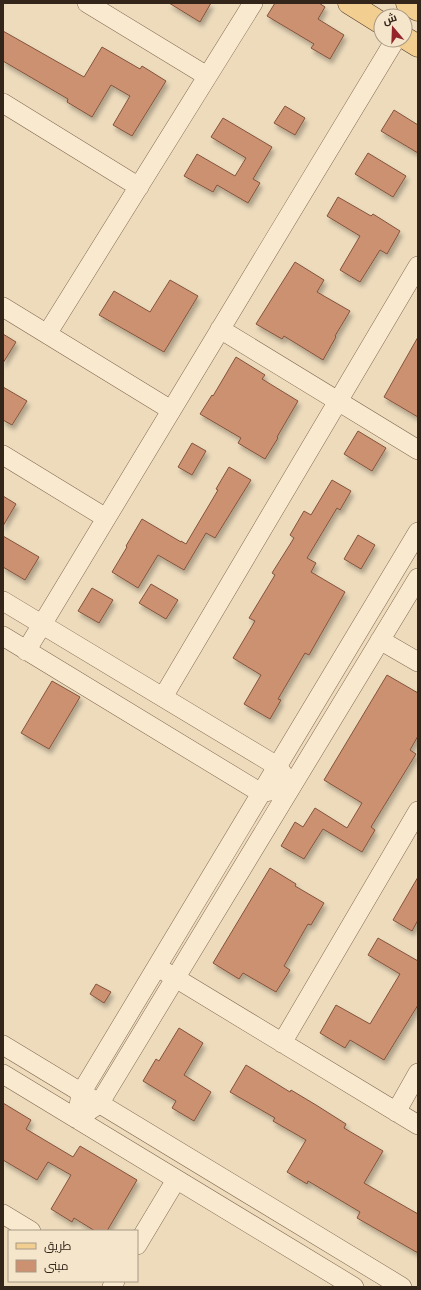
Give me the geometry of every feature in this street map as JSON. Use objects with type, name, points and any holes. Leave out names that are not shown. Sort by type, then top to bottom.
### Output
[{"type":"main road","points":[[348,3],[373,18]]},
{"type":"main road","points":[[407,3],[418,10]]},
{"type":"street","points":[[87,3],[207,76]]},
{"type":"street","points":[[47,334],[253,3]]},
{"type":"street","points":[[26,651],[390,48]]},
{"type":"street","points":[[3,104],[139,187]]},
{"type":"street","points":[[163,698],[418,266]]},
{"type":"street","points":[[3,307],[171,410]]},
{"type":"street","points":[[220,329],[418,450]]},
{"type":"street","points":[[3,455],[106,518]]},
{"type":"street","points":[[77,1119],[80,1093],[418,532]]},
{"type":"street","points":[[77,1119],[99,1104],[418,578]]},
{"type":"street","points":[[3,601],[277,766],[292,786]]},
{"type":"street","points":[[3,636],[261,793],[292,786]]},
{"type":"street","points":[[380,640],[418,662]]},
{"type":"street","points":[[282,1043],[418,811]]},
{"type":"street","points":[[156,966],[418,1126]]},
{"type":"street","points":[[3,1045],[402,1287]]},
{"type":"street","points":[[396,1112],[418,1073]]},
{"type":"street","points":[[3,1074],[354,1287]]},
{"type":"street","points":[[138,1243],[176,1180]]},
{"type":"street","points":[[3,1214],[29,1230]]},
{"type":"building","points":[[169,3],[211,3],[200,22]]},
{"type":"building","points":[[275,3],[319,3],[325,7],[318,19],[344,35],[330,59],[311,48],[314,44],[267,16]]},
{"type":"building","points":[[3,31],[84,77],[102,47],[140,69],[142,66],[166,81],[132,136],[113,125],[130,96],[111,85],[92,117],[67,102],[68,99],[3,61]]},
{"type":"building","points":[[285,106],[305,118],[295,135],[274,123]]},
{"type":"building","points":[[394,110],[418,125],[418,153],[381,131]]},
{"type":"building","points":[[223,118],[272,147],[253,179],[260,183],[248,203],[217,185],[213,192],[184,176],[197,154],[235,176],[246,158],[211,137]]},
{"type":"building","points":[[368,153],[406,176],[393,197],[355,174]]},
{"type":"building","points":[[338,197],[371,216],[373,214],[400,231],[387,254],[380,250],[360,282],[340,270],[360,236],[327,216]]},
{"type":"building","points":[[295,262],[324,280],[317,292],[350,311],[323,360],[284,336],[282,339],[256,324]]},
{"type":"building","points":[[170,280],[198,296],[164,352],[99,315],[114,291],[150,312]]},
{"type":"building","points":[[3,334],[16,342],[3,363]]},
{"type":"building","points":[[418,337],[418,417],[384,397]]},
{"type":"building","points":[[236,357],[265,375],[262,379],[298,401],[265,459],[238,443],[241,438],[200,414],[212,395],[213,396]]},
{"type":"building","points":[[3,387],[27,401],[12,425],[3,420]]},
{"type":"building","points":[[358,431],[386,448],[372,471],[344,454]]},
{"type":"building","points":[[192,443],[206,451],[192,475],[178,467]]},
{"type":"building","points":[[229,467],[251,480],[215,538],[206,533],[184,570],[158,555],[138,588],[112,572],[142,519],[186,544],[218,490],[216,489]]},
{"type":"building","points":[[332,480],[351,491],[340,510],[337,508],[307,558],[316,563],[311,572],[345,592],[309,655],[305,653],[278,699],[281,700],[270,719],[244,704],[261,675],[233,658],[255,621],[249,618],[275,575],[272,573],[294,538],[290,535],[304,511],[311,515]]},
{"type":"building","points":[[3,496],[16,504],[3,526]]},
{"type":"building","points":[[358,535],[375,545],[361,569],[344,559]]},
{"type":"building","points":[[3,536],[39,557],[25,580],[3,567]]},
{"type":"building","points":[[151,584],[178,600],[166,619],[139,603]]},
{"type":"building","points":[[92,588],[113,600],[99,623],[78,611]]},
{"type":"building","points":[[387,675],[418,693],[418,736],[410,750],[416,754],[371,827],[375,830],[362,852],[323,829],[304,859],[281,846],[295,822],[303,827],[315,808],[347,828],[362,803],[324,780]]},
{"type":"building","points":[[52,681],[80,697],[49,749],[21,733]]},
{"type":"building","points":[[270,868],[296,884],[295,886],[324,903],[311,925],[308,924],[284,966],[290,970],[276,992],[243,973],[239,979],[213,963]]},
{"type":"building","points":[[418,877],[418,920],[412,931],[393,920]]},
{"type":"building","points":[[378,938],[418,961],[418,1005],[384,1060],[350,1040],[345,1048],[320,1033],[336,1005],[370,1024],[400,974],[368,955]]},
{"type":"building","points":[[96,984],[111,992],[104,1003],[90,994]]},
{"type":"building","points":[[179,1028],[203,1043],[184,1075],[211,1092],[194,1121],[172,1108],[176,1101],[143,1081],[156,1059],[159,1061]]},
{"type":"building","points":[[246,1065],[290,1092],[291,1090],[316,1105],[346,1124],[344,1128],[383,1151],[364,1183],[418,1214],[418,1253],[357,1218],[360,1212],[308,1181],[307,1184],[287,1172],[306,1140],[273,1121],[275,1118],[230,1092]]},
{"type":"building","points":[[3,1103],[31,1120],[26,1129],[73,1157],[80,1146],[137,1180],[108,1230],[93,1230],[74,1218],[72,1222],[51,1209],[71,1175],[48,1162],[37,1180],[3,1160]]}]
